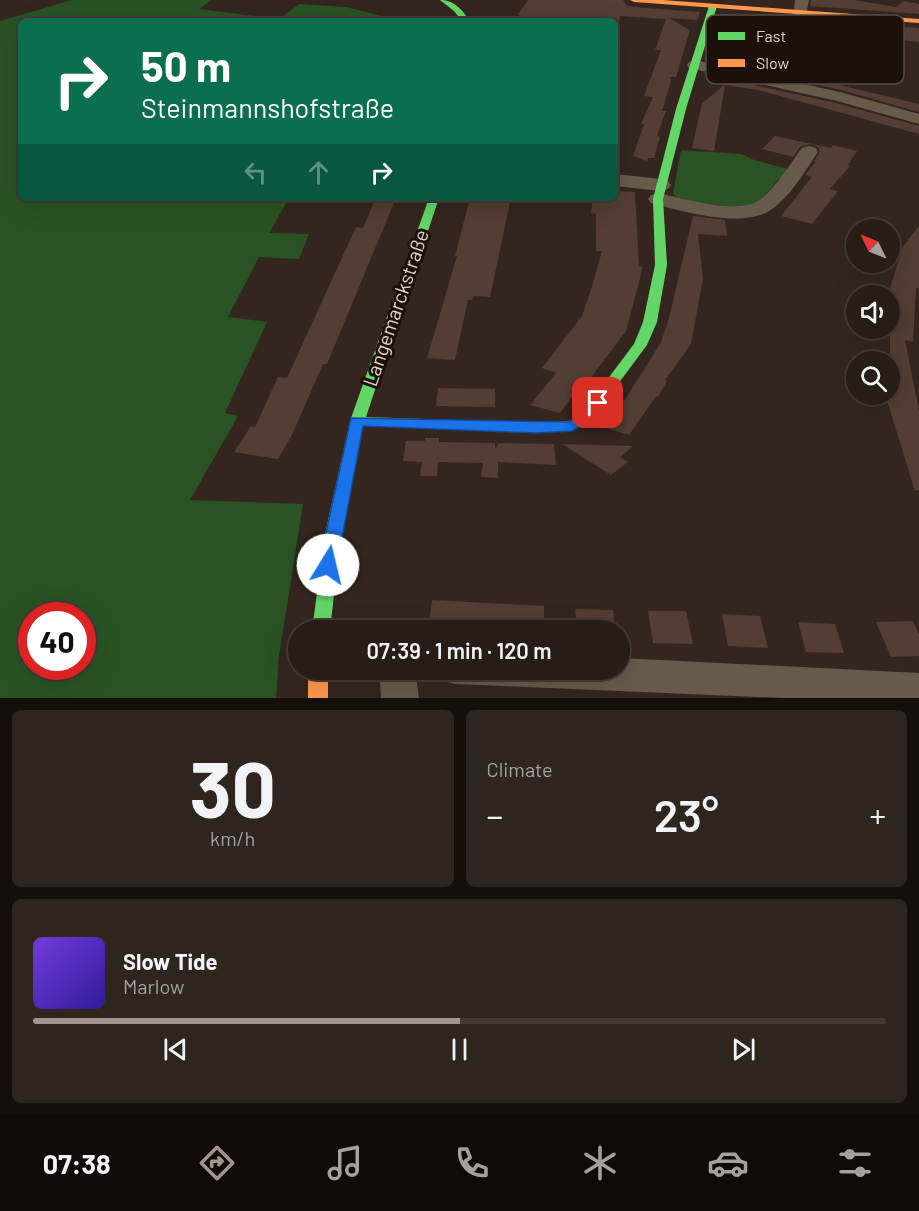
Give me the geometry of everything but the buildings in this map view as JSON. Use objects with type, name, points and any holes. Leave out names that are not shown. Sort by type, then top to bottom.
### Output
[{"type":"street","points":[[444,0],[457,9],[464,18]]},
{"type":"street","points":[[634,0],[713,6],[802,6],[872,15]]},
{"type":"street","points":[[710,15],[713,6]]},
{"type":"street","points":[[904,19],[919,21]]},
{"type":"street","points":[[357,421],[535,428],[572,426],[587,416],[640,345],[650,322],[661,265],[659,197],[681,109],[706,29]]},
{"type":"street","points":[[695,66],[706,68]]},
{"type":"street","points":[[779,84],[840,97],[919,119]]},
{"type":"street","points":[[618,181],[659,197],[731,212],[757,210],[767,204],[809,152]]},
{"type":"street","name":"Langemarckstraße","points":[[322,620],[333,534],[357,421],[433,201]]},
{"type":"street","points":[[630,674],[919,689]]},
{"type":"street","points":[[318,680],[318,698]]},
{"type":"street","points":[[398,680],[400,698]]},
{"type":"green space","points":[[72,0],[212,0],[199,9],[271,18],[18,18],[18,201],[287,201],[269,233],[309,234],[299,259],[259,257],[228,317],[267,322],[225,413],[238,416],[190,500],[303,504],[279,656],[276,698],[0,698],[0,21]]},
{"type":"green space","points":[[299,4],[346,7],[381,18],[280,18]]},
{"type":"green space","points":[[681,150],[742,154],[751,159],[788,169],[755,206],[747,209],[692,202],[673,194]]},
{"type":"traffic: fast","points":[[444,0],[457,9],[464,18]]},
{"type":"traffic: fast","points":[[710,15],[713,6]]},
{"type":"traffic: fast","points":[[357,421],[535,428],[572,426],[587,416],[640,345],[650,322],[661,265],[658,199],[681,109],[706,29]]},
{"type":"traffic: fast","points":[[322,620],[333,534],[357,421],[433,201]]},
{"type":"traffic: slow","points":[[634,0],[838,15]]},
{"type":"traffic: slow","points":[[904,20],[919,21]]},
{"type":"traffic: slow","points":[[318,680],[318,698]]},
{"type":"route","points":[[328,565],[357,421],[535,428],[572,426],[587,416],[598,403]]}]
